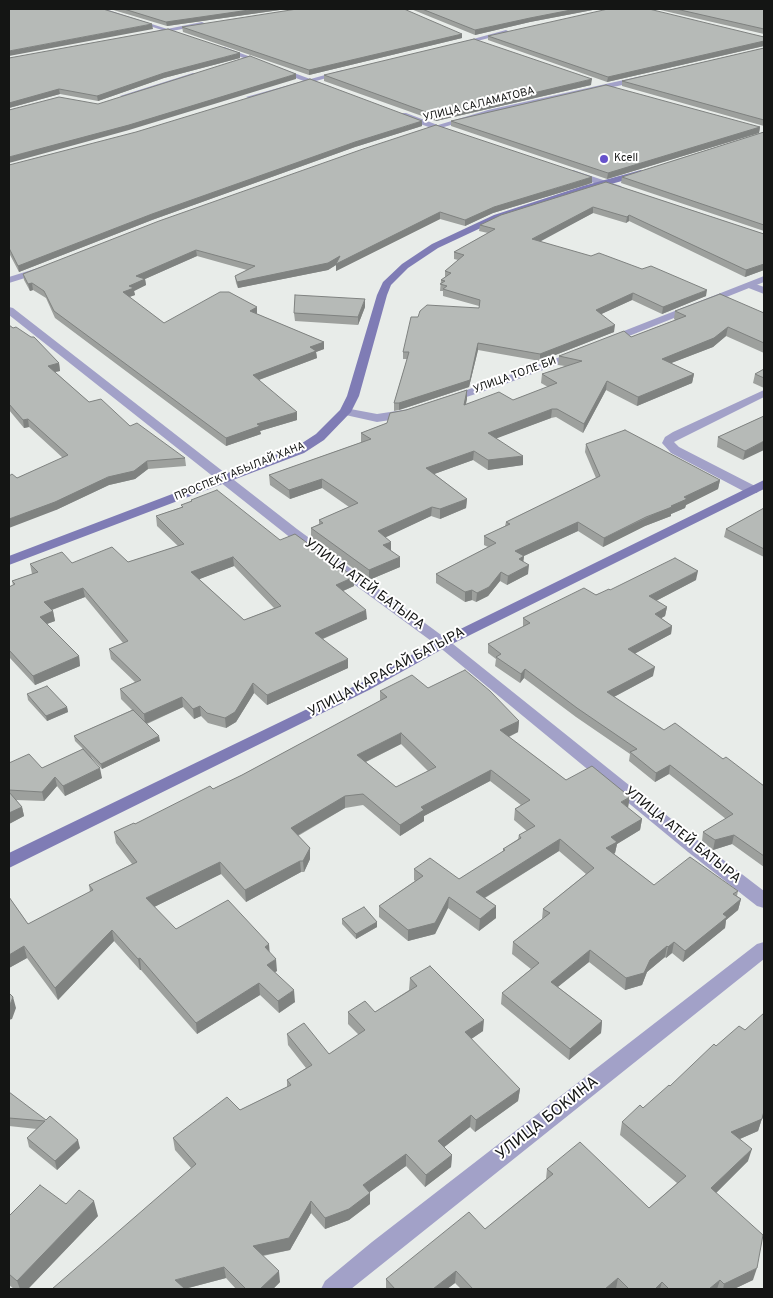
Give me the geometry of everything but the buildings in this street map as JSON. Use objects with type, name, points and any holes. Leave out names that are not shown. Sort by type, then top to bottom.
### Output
[{"type":"main road","name":"ПРОСПЕКТ АБЫЛАЙ ХАНА","points":[[9,561],[300,450],[320,437],[345,412],[354,396],[382,295],[387,284],[406,266],[435,246],[497,216],[650,170]]},
{"type":"main road","name":"УЛИЦА КАРАСАЙ БАТЫРА","points":[[9,861],[364,687],[443,643],[758,487]]},
{"type":"street","points":[[99,9],[196,40]]},
{"type":"street","points":[[142,34],[206,24]]},
{"type":"street","points":[[446,47],[512,31]]},
{"type":"street","points":[[464,36],[490,46]]},
{"type":"street","points":[[213,45],[336,90]]},
{"type":"street","points":[[236,63],[252,58]]},
{"type":"street","points":[[239,101],[308,80],[353,70]]},
{"type":"street","points":[[118,98],[202,72]]},
{"type":"street","name":"УЛИЦА САЛАМАТОВА","points":[[409,135],[435,126],[506,108],[652,76]]},
{"type":"street","points":[[590,80],[622,90]]},
{"type":"street","points":[[399,113],[461,135]]},
{"type":"street","points":[[569,171],[624,190]]},
{"type":"street","points":[[9,280],[50,266]]},
{"type":"street","name":"УЛИЦА ТОЛЕ БИ","points":[[438,403],[494,385],[594,347],[764,279]]},
{"type":"street","points":[[750,284],[764,291]]},
{"type":"street","name":"УЛИЦА АТЕЙ БАТЫРА","points":[[9,310],[224,480],[443,643],[694,847],[764,901]]},
{"type":"street","points":[[758,487],[675,450],[668,443],[677,435],[764,393]]},
{"type":"street","points":[[345,412],[377,418],[402,415],[420,409]]},
{"type":"street","name":"УЛИЦА БОКИНА","points":[[332,1289],[764,949]]},
{"type":"place","name":"Kcell","points":[[604,159]]}]
